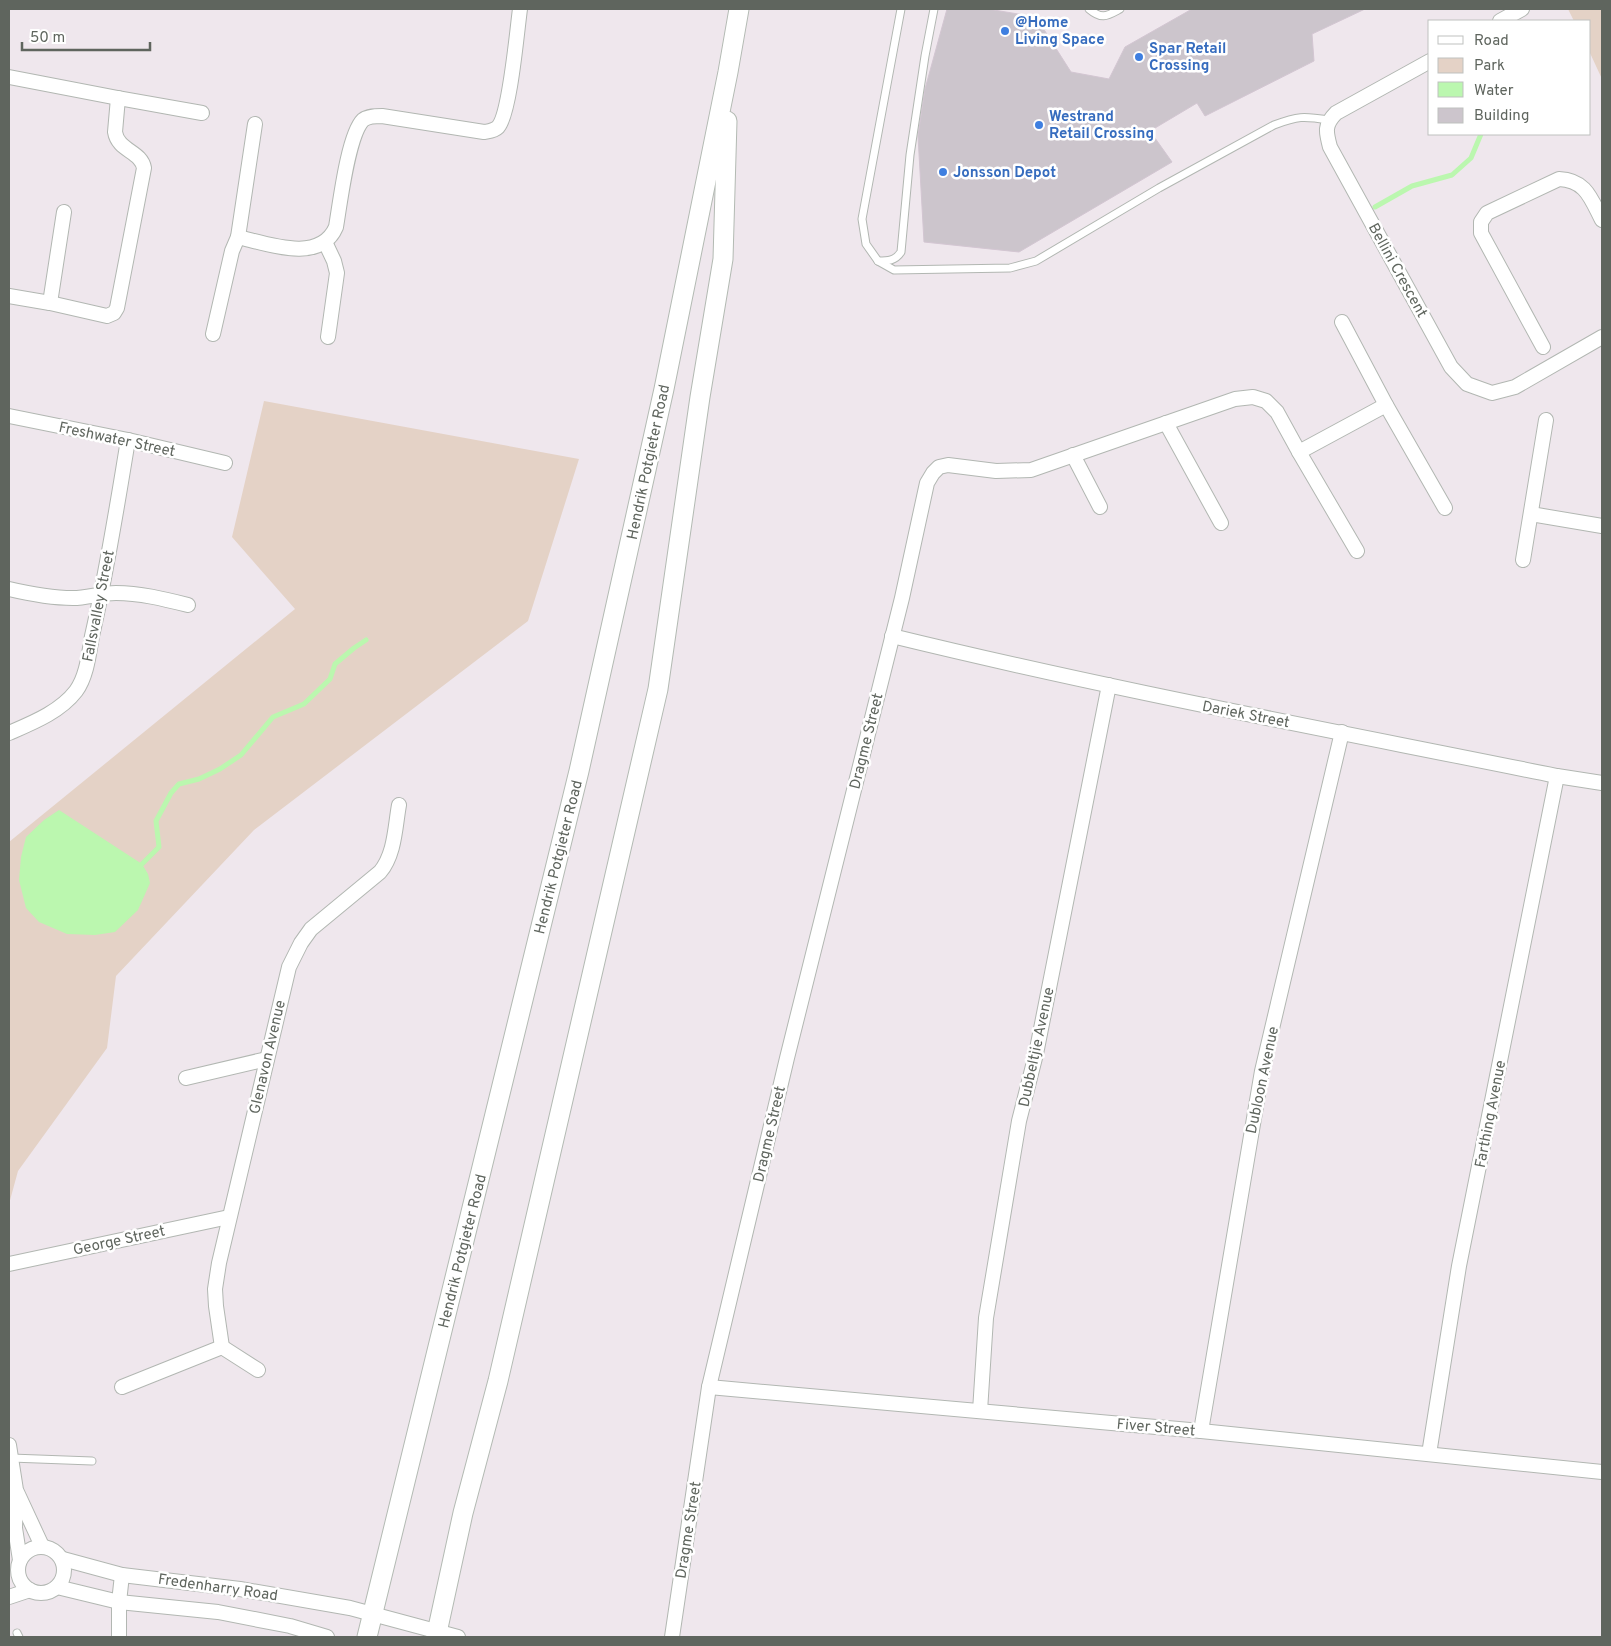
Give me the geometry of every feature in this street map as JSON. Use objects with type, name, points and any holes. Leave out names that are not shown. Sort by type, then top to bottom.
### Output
[{"type":"main road","name":"Hendrik Potgieter Road","points":[[368,1637],[579,771],[664,389],[739,9]]},
{"type":"main road","name":"Hendrik Potgieter Road","points":[[437,1634],[463,1513],[500,1371],[658,689],[700,397],[723,259],[728,72]]},
{"type":"street","points":[[238,237],[306,249],[316,247],[332,236],[336,227],[352,144],[364,120],[372,116],[484,132],[494,131],[503,119],[508,100],[520,9]]},
{"type":"street","points":[[1502,20],[1522,9]]},
{"type":"street","points":[[1329,120],[1336,113],[1428,61]]},
{"type":"street","points":[[9,77],[202,113]]},
{"type":"street","points":[[9,296],[107,316],[111,315],[117,308],[144,168],[141,159],[124,148],[116,138],[118,98]]},
{"type":"street","name":"Bellini Crescent","points":[[1329,120],[1326,128],[1330,147],[1451,367],[1467,384],[1492,393],[1514,387],[1602,337]]},
{"type":"street","points":[[213,334],[232,251],[238,237],[255,124]]},
{"type":"street","points":[[1544,347],[1481,233],[1481,222],[1487,213],[1559,179],[1567,179],[1581,185],[1602,220]]},
{"type":"street","points":[[50,303],[64,212]]},
{"type":"street","points":[[325,242],[336,266],[337,273],[328,337]]},
{"type":"street","points":[[1342,322],[1386,406],[1445,508]]},
{"type":"street","name":"Dragme Street","points":[[672,1637],[709,1388],[787,1058],[892,636],[927,483],[933,473],[939,467],[948,465],[996,471],[1030,470],[1235,399],[1253,397],[1266,401],[1277,412],[1357,552]]},
{"type":"street","points":[[1299,452],[1386,406]]},
{"type":"street","name":"Freshwater Street","points":[[9,416],[128,440],[225,463]]},
{"type":"street","points":[[1524,560],[1546,420]]},
{"type":"street","points":[[1166,423],[1222,523]]},
{"type":"street","name":"Fallsvalley Street","points":[[9,733],[65,704],[77,689],[84,674],[102,594],[128,440]]},
{"type":"street","points":[[1073,455],[1100,507]]},
{"type":"street","points":[[1531,514],[1602,526]]},
{"type":"street","points":[[9,588],[29,594],[74,598],[102,594],[134,594],[162,598],[188,605]]},
{"type":"street","name":"Dariek Street","points":[[892,636],[988,660],[1237,712],[1557,776],[1602,783]]},
{"type":"street","name":"Dubbeltjie Avenue","points":[[980,1411],[986,1318],[1019,1120],[1036,1054],[1109,685]]},
{"type":"street","name":"Dubloon Avenue","points":[[1201,1431],[1262,1071],[1342,732]]},
{"type":"street","name":"Farthing Avenue","points":[[1429,1454],[1459,1266],[1557,776]]},
{"type":"street","name":"Glenavon Avenue","points":[[222,1348],[215,1289],[229,1217],[289,967],[301,943],[311,930],[386,865],[390,856],[398,805]]},
{"type":"street","points":[[186,1078],[267,1059]]},
{"type":"street","name":"George Street","points":[[9,1264],[229,1217]]},
{"type":"street","points":[[122,1387],[222,1348],[258,1370]]},
{"type":"street","name":"Fiver Street","points":[[709,1388],[1201,1431],[1602,1472]]},
{"type":"street","points":[[10,1452],[15,1500],[15,1569],[19,1578],[30,1590],[39,1593],[49,1592],[57,1587],[63,1579],[65,1569],[63,1559],[54,1550],[42,1546],[28,1549],[15,1569]]},
{"type":"street","points":[[15,1500],[42,1546]]},
{"type":"street","name":"Fredenharry Road","points":[[63,1559],[122,1574],[240,1588],[350,1608],[373,1613],[437,1634],[458,1637]]},
{"type":"street","points":[[119,1637],[122,1574]]},
{"type":"street","name":"Fredenharry Road","points":[[57,1587],[120,1602],[218,1612],[290,1626],[327,1637]]},
{"type":"street","points":[[9,1597],[30,1590]]},
{"type":"lane","points":[[901,9],[862,220],[866,244],[878,262],[894,270],[1010,268],[1036,261],[1159,188],[1274,125],[1306,116],[1329,120]]},
{"type":"lane","points":[[878,262],[890,261],[896,258],[900,252],[910,155],[924,56],[934,9]]},
{"type":"lane","points":[[1089,9],[1096,15],[1106,16],[1120,9]]},
{"type":"lane","points":[[10,1452],[92,1461]]},
{"type":"green space","points":[[1568,9],[1602,9],[1602,79],[1591,55],[1591,20],[1574,20]]},
{"type":"green space","points":[[264,401],[579,459],[528,621],[254,830],[116,976],[107,1048],[18,1171],[9,1204],[9,842],[295,609],[232,537]]},
{"type":"water","points":[[59,810],[142,864],[148,874],[150,883],[138,910],[115,932],[95,935],[67,934],[39,922],[26,908],[19,880],[21,857],[26,837],[44,820]]},
{"type":"building","name":"Westrand Retail Crossing","points":[[947,9],[988,9],[1036,17],[1071,72],[1109,79],[1125,47],[1192,9],[1365,9],[1312,34],[1314,61],[1205,116],[1197,103],[1150,131],[1172,162],[1019,252],[924,242],[918,136],[925,89]]},
{"type":"waterway","points":[[1375,207],[1412,186],[1452,175],[1471,158],[1481,135]]},
{"type":"waterway","points":[[142,864],[159,847],[156,821],[171,793],[179,784],[199,779],[220,769],[241,755],[273,717],[304,704],[330,679],[335,664],[366,640]]},
{"type":"place","name":"@Home Living Space","points":[[1005,31]]},
{"type":"place","name":"Spar Retail Crossing","points":[[1139,57]]},
{"type":"place","name":"Westrand Retail Crossing","points":[[1039,125]]},
{"type":"place","name":"Jonsson Depot","points":[[943,172]]}]
